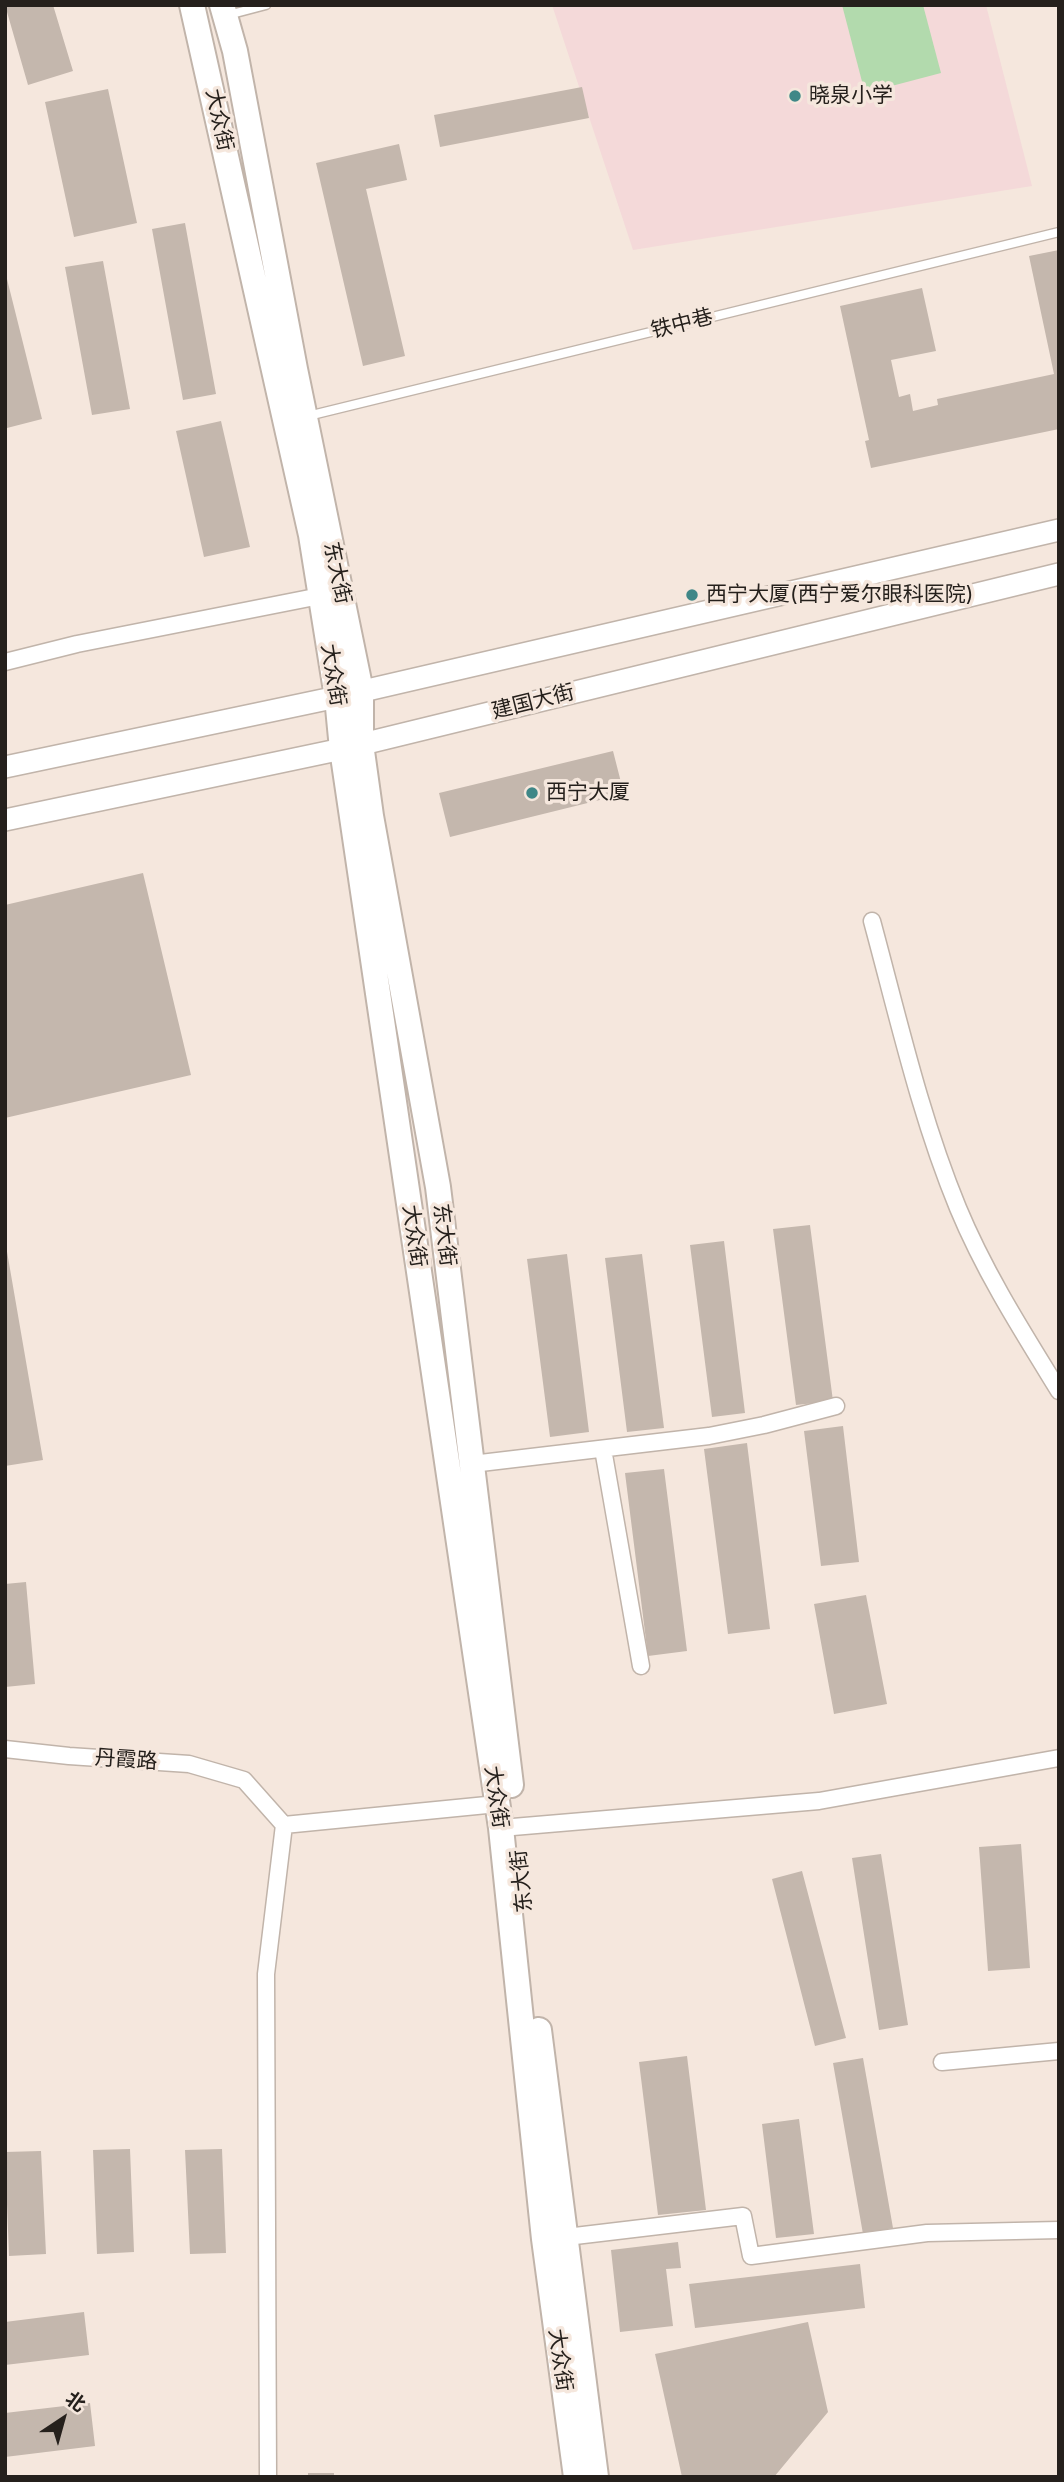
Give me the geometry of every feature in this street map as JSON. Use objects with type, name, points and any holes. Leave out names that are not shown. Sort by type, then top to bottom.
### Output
[{"type":"main road","name":"大众街","points":[[192,5],[311,535],[320,596],[349,694]]},
{"type":"main road","name":"东大街","points":[[223,11],[235,51],[305,417],[349,694],[351,746],[371,816],[438,1187],[472,1464],[505,1819],[554,2238],[596,2477]]},
{"type":"main road","name":"大众街","points":[[351,746],[505,1819]]},
{"type":"main road","name":"大众街","points":[[554,2238],[576,2477]]},
{"type":"street","points":[[5,768],[349,694],[1059,530]]},
{"type":"street","name":"建国大街","points":[[5,820],[351,746],[1059,574]]},
{"type":"street","points":[[5,662],[77,644],[320,596]]},
{"type":"street","points":[[872,921],[921,1103],[958,1208],[994,1286],[1059,1391]]},
{"type":"street","points":[[472,1464],[709,1436],[764,1426],[836,1406]]},
{"type":"street","points":[[603,1449],[641,1666]]},
{"type":"street","name":"丹霞路","points":[[5,1749],[189,1764],[244,1780],[284,1825]]},
{"type":"street","points":[[268,2477],[266,1973],[284,1825],[505,1819],[819,1801],[1059,1758]]},
{"type":"street","points":[[943,2062],[1059,2052]]},
{"type":"street","points":[[554,2238],[743,2216],[751,2256],[927,2234],[1059,2230]]},
{"type":"lane","points":[[223,11],[265,5]]},
{"type":"lane","name":"铁中巷","points":[[305,417],[1059,232]]},
{"type":"shaded area","name":"晓泉小学","points":[[552,5],[986,5],[1032,186],[633,250]]},
{"type":"green space","points":[[842,5],[923,5],[941,73],[865,93]]},
{"type":"building","points":[[5,5],[53,5],[73,71],[28,85]]},
{"type":"building","points":[[582,87],[589,118],[440,147],[434,115]]},
{"type":"building","points":[[108,89],[137,223],[74,237],[45,102]]},
{"type":"building","points":[[399,144],[407,180],[366,189],[405,356],[363,366],[316,163]]},
{"type":"building","points":[[185,223],[216,394],[183,400],[152,229]]},
{"type":"building","points":[[1059,250],[1059,429],[871,468],[865,441],[869,440],[840,306],[922,288],[936,351],[891,360],[899,397],[910,394],[913,411],[938,405],[937,399],[1054,374],[1029,256]]},
{"type":"building","points":[[103,261],[130,409],[92,415],[65,267]]},
{"type":"building","points":[[5,271],[42,419],[7,428],[5,422]]},
{"type":"building","points":[[221,421],[250,547],[204,557],[176,431]]},
{"type":"building","name":"西宁大厦","points":[[613,751],[624,794],[450,837],[439,793]]},
{"type":"building","points":[[143,873],[191,1075],[5,1118],[5,905]]},
{"type":"building","points":[[810,1225],[833,1401],[796,1405],[773,1229]]},
{"type":"building","points":[[5,1240],[43,1460],[5,1466]]},
{"type":"building","points":[[724,1241],[745,1413],[712,1417],[690,1245]]},
{"type":"building","points":[[567,1254],[589,1432],[550,1437],[527,1259]]},
{"type":"building","points":[[642,1254],[664,1428],[627,1432],[605,1258]]},
{"type":"building","points":[[843,1426],[859,1562],[821,1566],[804,1431]]},
{"type":"building","points":[[747,1443],[770,1629],[728,1634],[704,1449]]},
{"type":"building","points":[[664,1469],[687,1651],[648,1656],[625,1473]]},
{"type":"building","points":[[26,1582],[35,1684],[5,1687],[5,1584]]},
{"type":"building","points":[[866,1595],[887,1704],[834,1714],[814,1604]]},
{"type":"building","points":[[1021,1844],[1030,1968],[988,1971],[979,1847]]},
{"type":"building","points":[[881,1854],[908,2025],[879,2030],[852,1858]]},
{"type":"building","points":[[802,1871],[846,2038],[815,2046],[772,1879]]},
{"type":"building","points":[[687,2056],[706,2210],[658,2215],[639,2062]]},
{"type":"building","points":[[863,2058],[893,2228],[863,2234],[833,2063]]},
{"type":"building","points":[[799,2119],[814,2234],[776,2238],[762,2124]]},
{"type":"building","points":[[130,2149],[134,2252],[97,2254],[93,2150]]},
{"type":"building","points":[[222,2149],[226,2253],[190,2254],[185,2150]]},
{"type":"building","points":[[41,2151],[46,2254],[9,2256],[5,2152]]},
{"type":"building","points":[[678,2242],[681,2268],[666,2269],[673,2326],[620,2332],[611,2250]]},
{"type":"building","points":[[860,2264],[865,2308],[695,2328],[689,2284]]},
{"type":"building","points":[[84,2312],[89,2355],[5,2365],[5,2322]]},
{"type":"building","points":[[808,2322],[828,2412],[774,2477],[682,2477],[655,2354]]},
{"type":"building","points":[[90,2403],[95,2446],[5,2457],[5,2413]]},
{"type":"building","points":[[308,2473],[334,2473],[334,2477],[308,2477]]},
{"type":"place","name":"晓泉小学","points":[[795,96]]},
{"type":"place","name":"西宁大厦(西宁爱尔眼科医院)","points":[[692,595]]},
{"type":"place","name":"西宁大厦","points":[[532,793]]}]
